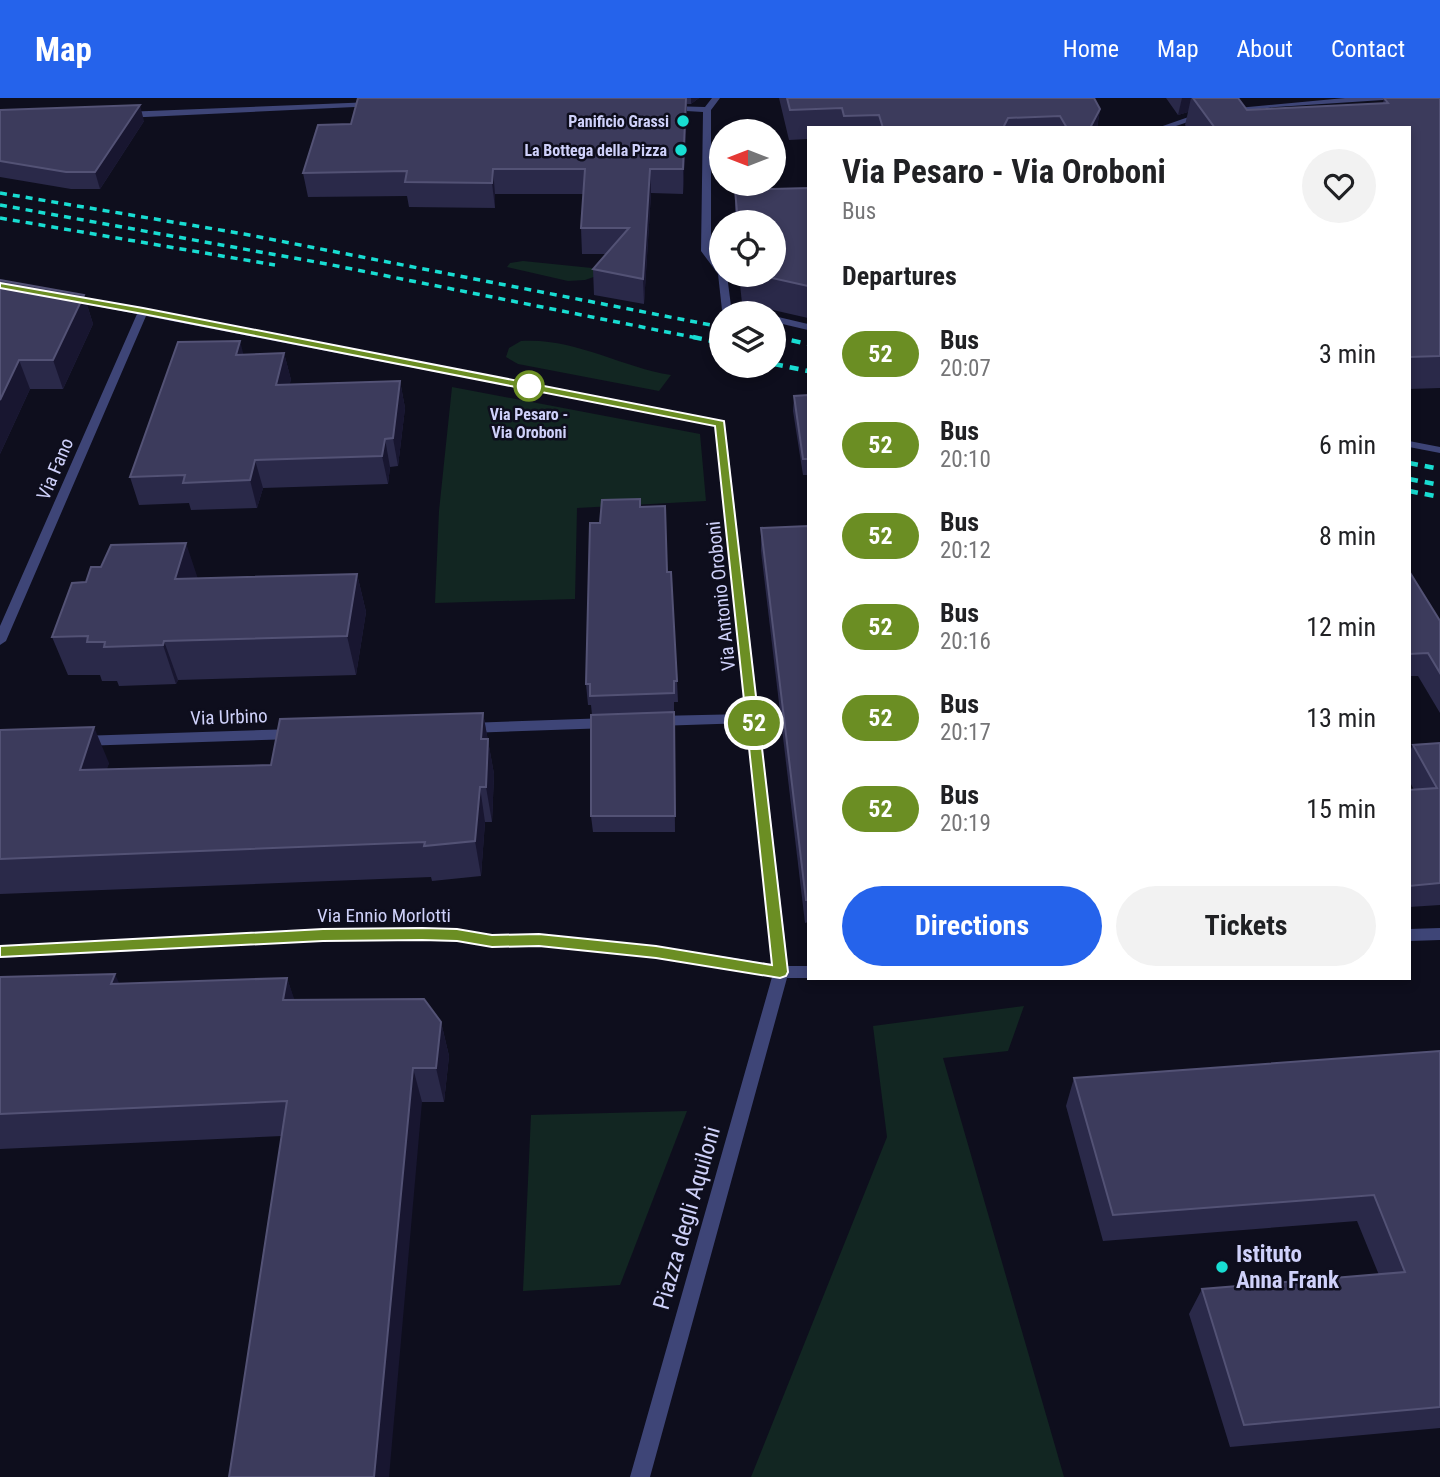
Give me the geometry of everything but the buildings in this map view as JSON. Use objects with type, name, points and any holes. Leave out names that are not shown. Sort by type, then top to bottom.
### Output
[{"type":"street","points":[[709,255],[706,251],[706,110],[716,98]]},
{"type":"street","points":[[1221,111],[1383,98]]},
{"type":"street","points":[[119,115],[385,104]]},
{"type":"street","points":[[654,107],[706,110]]},
{"type":"street","points":[[1167,126],[1207,113]]},
{"type":"street","points":[[52,295],[143,311]]},
{"type":"street","name":"Via Antonio Oroboni","points":[[143,311],[720,424],[780,972]]},
{"type":"street","name":"Via Fano","points":[[0,641],[143,311]]},
{"type":"street","points":[[786,322],[807,327]]},
{"type":"street","points":[[1411,444],[1440,450]]},
{"type":"street","points":[[451,728],[754,718]]},
{"type":"street","name":"Via Urbino","points":[[67,742],[314,733]]},
{"type":"street","name":"Via Ennio Morlotti","points":[[0,952],[323,935],[422,934],[457,935],[492,941],[539,940],[656,952],[780,972],[807,972]]},
{"type":"street","points":[[1411,935],[1440,934]]},
{"type":"street","name":"Piazza degli Aquiloni","points":[[640,1477],[780,972]]},
{"type":"green space","points":[[523,261],[641,273],[602,274],[585,280],[568,281],[507,267],[510,263]]},
{"type":"green space","points":[[521,341],[540,341],[578,348],[671,375],[659,391],[518,364],[506,357],[509,348]]},
{"type":"green space","points":[[452,387],[700,434],[706,501],[577,508],[575,599],[435,603],[439,511]]},
{"type":"green space","points":[[1024,1006],[1008,1051],[943,1058],[1064,1477],[751,1477],[887,1137],[873,1026]]},
{"type":"green space","points":[[687,1111],[620,1285],[523,1291],[531,1115]]},
{"type":"railway","points":[[0,193],[244,234],[709,325]]},
{"type":"railway","points":[[0,205],[327,264],[702,339]]},
{"type":"railway","points":[[0,218],[275,265]]},
{"type":"railway","points":[[693,337],[709,340]]},
{"type":"railway","points":[[786,339],[807,344]]},
{"type":"railway","points":[[786,366],[807,371]]},
{"type":"railway","points":[[1411,463],[1440,469]]},
{"type":"railway","points":[[1411,479],[1440,485]]},
{"type":"railway","points":[[1411,491],[1440,497]]},
{"type":"bus line","name":"52","points":[[0,286],[143,311],[720,424],[780,972],[656,952],[539,940],[492,941],[457,935],[422,934],[323,935],[0,952]]},
{"type":"place","name":"Panificio Grassi","points":[[683,121]]},
{"type":"place","name":"La Bottega della Pizza","points":[[681,150]]},
{"type":"place","name":"Via Pesaro - Via Oroboni","points":[[529,386]]},
{"type":"place","name":"Istituto Anna Frank","points":[[1222,1267]]}]
